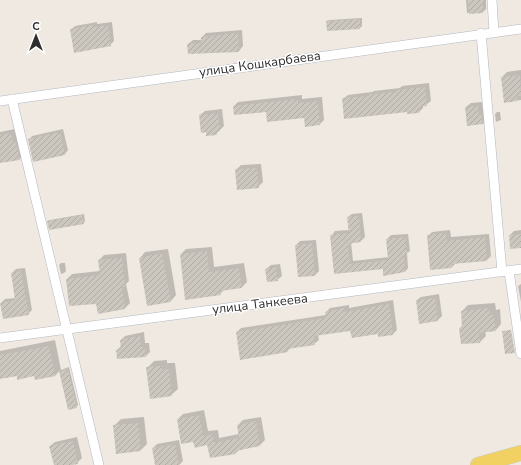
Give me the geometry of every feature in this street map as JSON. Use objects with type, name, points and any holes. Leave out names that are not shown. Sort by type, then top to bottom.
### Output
[{"type":"main road","points":[[478,465],[521,454]]},
{"type":"street","points":[[492,0],[494,32]]},
{"type":"street","name":"улица Кошкарбаева","points":[[0,101],[481,33],[521,29]]},
{"type":"street","points":[[481,33],[506,272],[521,354]]},
{"type":"street","points":[[12,99],[98,465]]},
{"type":"street","name":"улица Танкеева","points":[[0,338],[521,269]]},
{"type":"building","points":[[468,0],[483,0],[483,13],[469,14]]},
{"type":"building","points":[[360,19],[360,29],[327,31],[326,21]]},
{"type":"building","points":[[93,25],[94,27],[108,25],[111,46],[74,53],[70,29]]},
{"type":"building","points":[[238,33],[239,52],[188,54],[187,44],[201,43],[201,37]]},
{"type":"building","points":[[520,75],[521,96],[517,96],[517,101],[504,103],[501,77]]},
{"type":"building","points":[[425,87],[427,106],[419,107],[419,113],[407,114],[407,112],[344,119],[342,98],[369,96],[369,94],[397,92],[397,90]]},
{"type":"building","points":[[298,99],[298,103],[318,101],[320,125],[305,127],[304,118],[267,122],[266,112],[234,115],[233,106]]},
{"type":"building","points":[[478,106],[479,115],[482,115],[483,124],[467,126],[465,107]]},
{"type":"building","points":[[218,113],[220,131],[216,132],[217,135],[206,136],[206,132],[201,133],[199,115]]},
{"type":"building","points":[[60,132],[65,155],[33,162],[28,139]]},
{"type":"building","points":[[11,133],[13,143],[16,142],[20,160],[0,163],[0,135]]},
{"type":"building","points":[[257,168],[259,188],[237,190],[235,169]]},
{"type":"building","points":[[82,215],[84,224],[49,230],[47,221]]},
{"type":"building","points":[[359,216],[361,242],[348,244],[350,264],[388,260],[386,239],[405,237],[407,255],[404,256],[405,272],[383,276],[383,269],[334,274],[330,235],[349,233],[347,217]]},
{"type":"building","points":[[446,233],[447,241],[485,237],[487,261],[452,264],[452,268],[430,270],[427,235]]},
{"type":"building","points":[[521,234],[521,248],[510,249],[509,235]]},
{"type":"building","points":[[312,243],[315,276],[298,277],[295,245]]},
{"type":"building","points":[[207,251],[209,272],[239,268],[242,288],[220,291],[221,295],[185,300],[180,254]]},
{"type":"building","points":[[162,253],[171,302],[147,306],[139,258]]},
{"type":"building","points":[[122,258],[125,287],[122,287],[125,309],[98,314],[96,304],[69,306],[66,279],[100,275],[98,260]]},
{"type":"building","points":[[276,267],[278,281],[267,282],[265,269]]},
{"type":"building","points":[[21,271],[29,315],[3,319],[0,303],[15,300],[11,273]]},
{"type":"building","points":[[435,298],[438,321],[419,324],[416,300]]},
{"type":"building","points":[[389,304],[393,335],[378,337],[378,334],[352,338],[350,331],[314,336],[315,345],[287,349],[288,352],[240,360],[236,332],[326,318],[325,312],[344,308],[345,312]]},
{"type":"building","points":[[489,308],[490,315],[494,315],[496,331],[479,333],[480,343],[461,344],[459,328],[462,328],[461,311]]},
{"type":"building","points":[[511,330],[515,353],[505,354],[502,331]]},
{"type":"building","points":[[140,336],[141,347],[145,347],[146,357],[117,359],[116,350],[121,349],[120,340]]},
{"type":"building","points":[[49,346],[55,376],[35,380],[34,376],[17,380],[17,376],[0,379],[0,355]]},
{"type":"building","points":[[160,366],[161,369],[169,369],[172,396],[150,399],[146,367]]},
{"type":"building","points":[[68,369],[77,408],[68,410],[59,371]]},
{"type":"building","points":[[199,415],[203,436],[213,434],[214,443],[239,438],[237,425],[256,421],[260,446],[236,451],[236,454],[210,458],[207,445],[195,448],[193,442],[181,444],[177,419]]},
{"type":"building","points":[[138,423],[141,451],[116,454],[113,425]]},
{"type":"building","points":[[73,441],[78,464],[54,465],[49,446]]},
{"type":"building","points":[[175,444],[179,465],[155,465],[152,448]]}]
